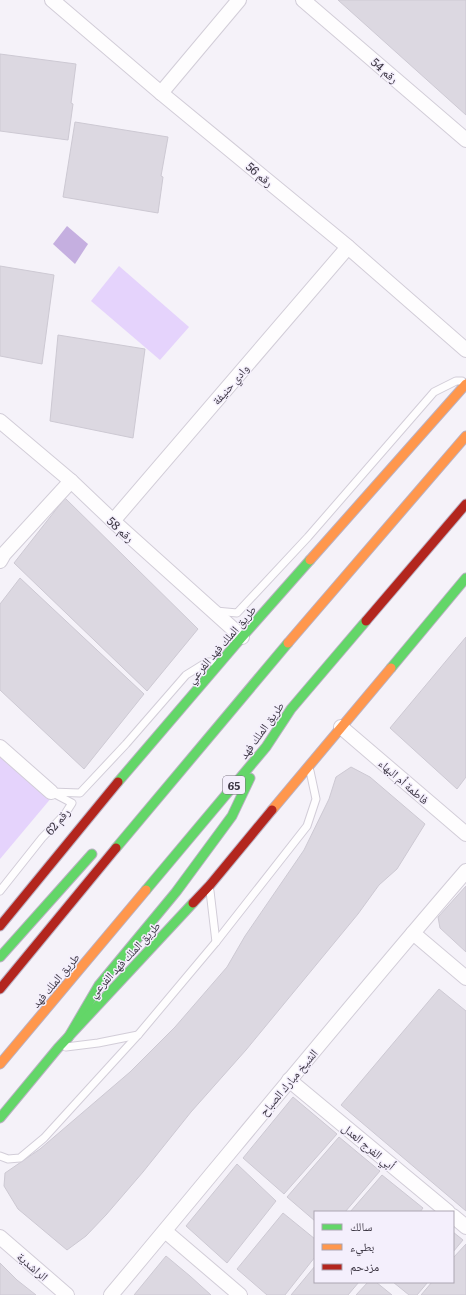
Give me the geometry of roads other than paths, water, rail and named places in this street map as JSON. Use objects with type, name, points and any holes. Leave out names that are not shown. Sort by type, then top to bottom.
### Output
[{"type":"main road","name":"طريق الملك فهد الفرعي","points":[[0,926],[88,817],[242,637],[466,382]]},
{"type":"main road","points":[[0,989],[157,797],[466,436]]},
{"type":"main road","name":"طريق الملك فهد","points":[[0,1064],[266,747],[291,709],[466,504]]},
{"type":"main road","name":"طريق الملك فهد الفرعي","points":[[0,1118],[58,1048],[210,885],[466,578]]},
{"type":"main road","points":[[68,1038],[99,985],[176,892],[232,816],[254,768],[266,747]]},
{"type":"main road","points":[[122,827],[157,797]]},
{"type":"main road","points":[[0,957],[98,848]]},
{"type":"street","name":"رقم 56","points":[[52,0],[161,93],[348,247],[466,350]]},
{"type":"street","points":[[161,93],[239,0]]},
{"type":"street","name":"رقم 54","points":[[303,0],[466,140]]},
{"type":"street","name":"وادي حنيفة","points":[[113,521],[348,247]]},
{"type":"street","name":"رقم 58","points":[[0,421],[71,481],[113,521],[242,637]]},
{"type":"street","points":[[1,555],[71,481]]},
{"type":"street","name":"فاطمة أم البهاء","points":[[341,727],[466,834]]},
{"type":"street","name":"رقم 62","points":[[0,747],[51,792]]},
{"type":"street","name":"الشيخ مبارك الصباح","points":[[111,1295],[289,1080],[466,871]]},
{"type":"street","points":[[413,933],[466,978]]},
{"type":"street","name":"أبي الفرج العدل","points":[[289,1080],[447,1211]]},
{"type":"street","points":[[454,1217],[466,1227]]},
{"type":"street","points":[[165,1231],[240,1295]]},
{"type":"street","name":"الراشدية","points":[[0,1237],[67,1295]]},
{"type":"lane","points":[[212,610],[237,613],[308,538],[434,392],[456,381],[466,382]]},
{"type":"lane","points":[[51,792],[80,793],[126,744],[186,675],[207,662],[223,660]]},
{"type":"lane","points":[[0,1156],[8,1159],[20,1158],[44,1138],[138,1034],[216,942],[307,826],[316,799],[309,765]]},
{"type":"lane","name":"رقم 62","points":[[0,891],[42,838],[65,814],[72,803],[51,792]]},
{"type":"lane","points":[[210,885],[216,942]]},
{"type":"lane","points":[[58,1048],[98,1043],[138,1034]]}]
